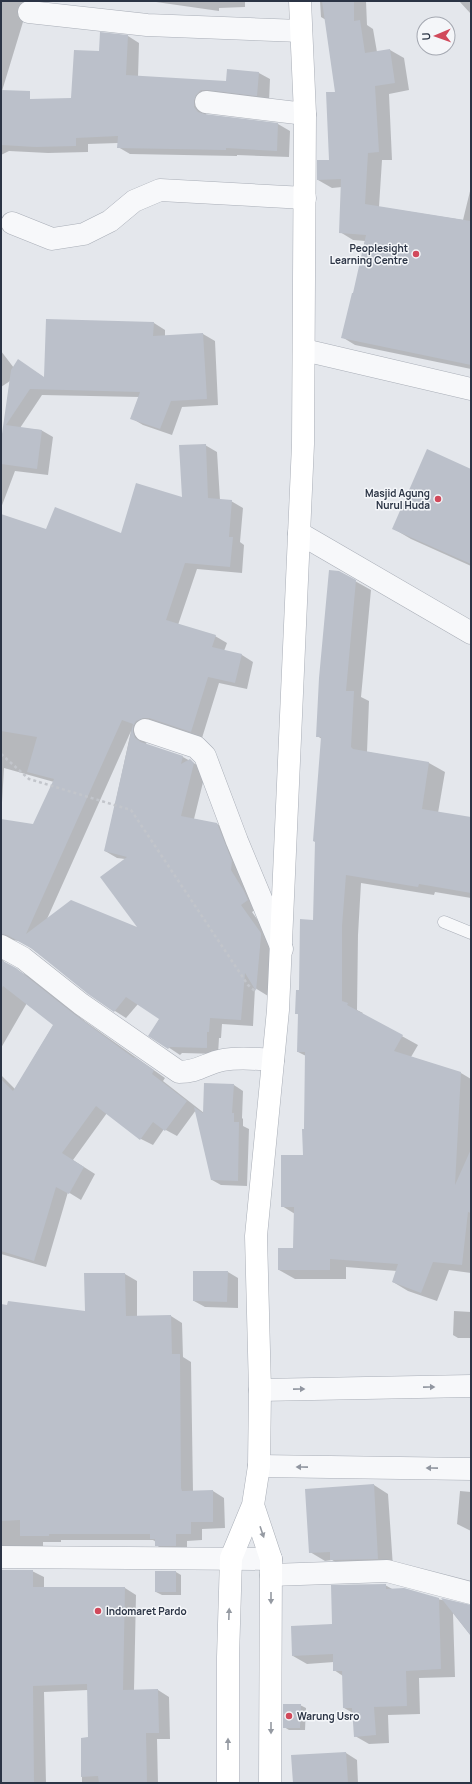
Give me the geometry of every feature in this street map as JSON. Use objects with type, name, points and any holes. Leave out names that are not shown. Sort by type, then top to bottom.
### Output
[{"type":"street","points":[[228,1783],[228,1657],[231,1558],[253,1505],[259,1466],[260,1390],[256,1236],[278,1010],[282,949],[300,532],[303,444],[305,114],[300,1]]},
{"type":"street","points":[[29,12],[147,25],[301,31]]},
{"type":"street","points":[[206,102],[305,114]]},
{"type":"street","points":[[12,223],[52,239],[84,234],[110,221],[134,201],[160,190],[305,198]]},
{"type":"street","points":[[304,350],[471,388]]},
{"type":"street","points":[[300,532],[471,633]]},
{"type":"street","points":[[145,730],[196,747],[205,756],[237,841],[282,949]]},
{"type":"street","points":[[1,946],[23,958],[81,1004],[179,1072],[197,1070],[222,1060],[240,1058],[273,1060]]},
{"type":"street","points":[[260,1390],[471,1386]]},
{"type":"street","points":[[259,1466],[471,1469]]},
{"type":"street","points":[[253,1505],[271,1567],[270,1783]]},
{"type":"street","points":[[1,1558],[231,1558],[271,1567],[387,1571],[471,1593]]},
{"type":"lane","points":[[444,922],[471,933]]},
{"type":"path","points":[[1,754],[29,779],[131,810],[248,985],[278,1010]]},
{"type":"building","points":[[322,1],[354,1],[354,21],[360,20],[365,53],[390,49],[395,83],[375,86],[379,152],[368,153],[365,204],[471,221],[471,365],[341,338],[366,235],[339,233],[341,179],[317,180],[317,160],[329,160],[326,92],[335,92]]},
{"type":"building","points":[[100,32],[128,35],[126,75],[226,81],[227,69],[259,72],[257,96],[201,90],[196,95],[194,107],[198,112],[204,114],[278,123],[277,151],[226,148],[226,150],[117,148],[118,136],[76,138],[76,146],[35,147],[1,145],[1,90],[30,91],[30,99],[71,98],[74,50],[99,51]]},
{"type":"building","points":[[46,319],[154,322],[153,336],[203,333],[207,399],[171,401],[160,429],[130,419],[140,392],[30,389],[6,425],[42,430],[37,469],[1,464],[1,441],[11,370],[18,359],[44,377]]},
{"type":"building","points":[[206,444],[208,498],[232,500],[229,537],[233,537],[230,567],[185,563],[166,620],[216,635],[212,647],[242,654],[235,683],[208,677],[191,732],[149,718],[143,718],[136,721],[133,726],[133,732],[135,738],[141,742],[183,756],[181,764],[190,759],[194,763],[181,816],[217,823],[232,861],[231,870],[248,900],[241,905],[261,933],[261,936],[256,991],[245,973],[241,1020],[210,1018],[209,1032],[207,1032],[207,1048],[170,1047],[168,1049],[148,1036],[159,1019],[126,997],[114,1012],[88,994],[31,948],[7,935],[1,934],[1,819],[33,824],[54,779],[27,772],[37,737],[1,731],[1,514],[46,529],[55,507],[121,533],[136,483],[182,497],[179,445]],"holes":[[[122,720],[133,724],[104,851],[127,857],[100,877],[137,927],[71,900],[26,934]]]},
{"type":"building","name":"Masjid Agung Nurul Huda","points":[[427,449],[471,469],[471,564],[392,529]]},
{"type":"building","points":[[329,570],[339,571],[356,580],[346,691],[354,691],[351,747],[353,749],[429,762],[422,809],[471,817],[471,893],[419,884],[418,887],[346,875],[342,926],[342,1001],[403,1035],[394,1051],[461,1072],[455,1185],[471,1149],[471,1213],[468,1212],[462,1265],[433,1262],[421,1293],[392,1282],[398,1264],[330,1259],[330,1270],[278,1270],[278,1248],[293,1248],[294,1207],[281,1207],[281,1155],[303,1155],[302,1129],[304,1129],[305,1052],[297,1052],[298,1014],[295,1014],[296,990],[299,990],[300,919],[313,920],[315,842],[313,841],[321,737],[316,737],[319,678]]},
{"type":"building","points":[[1,960],[16,968],[74,1014],[134,1058],[135,1057],[154,1070],[152,1074],[187,1101],[165,1131],[153,1122],[140,1140],[96,1106],[62,1153],[84,1167],[69,1194],[56,1187],[34,1261],[1,1251],[1,1079],[13,1091],[53,1025],[3,986],[1,990]]},
{"type":"building","points":[[204,1083],[234,1084],[232,1113],[234,1113],[234,1122],[239,1122],[238,1181],[211,1180],[194,1107],[203,1113]]},
{"type":"building","points":[[193,1271],[228,1271],[227,1302],[193,1301]]},
{"type":"building","points":[[84,1273],[125,1273],[126,1316],[171,1315],[172,1354],[180,1354],[181,1488],[182,1491],[213,1490],[213,1522],[191,1522],[191,1534],[176,1534],[176,1546],[155,1546],[155,1539],[150,1539],[150,1534],[49,1534],[49,1536],[20,1536],[20,1520],[1,1521],[1,1304],[7,1305],[8,1301],[85,1311]]},
{"type":"building","points":[[374,1484],[378,1559],[330,1560],[330,1552],[309,1553],[305,1489]]},
{"type":"building","points":[[1,1570],[33,1570],[33,1587],[125,1587],[123,1690],[158,1689],[159,1733],[146,1733],[147,1783],[99,1783],[98,1776],[81,1777],[81,1738],[88,1737],[87,1684],[33,1686],[34,1783],[1,1783]]},
{"type":"building","points":[[155,1571],[176,1571],[176,1592],[155,1592]]},
{"type":"building","points":[[386,1584],[386,1589],[404,1588],[439,1598],[441,1669],[406,1671],[407,1706],[374,1707],[376,1735],[354,1737],[352,1708],[343,1708],[342,1671],[333,1671],[333,1654],[292,1656],[291,1626],[332,1624],[331,1585]]},
{"type":"building","points":[[441,1598],[471,1605],[471,1636]]},
{"type":"building","name":"Warung Usro","points":[[283,1704],[301,1704],[300,1728],[283,1728]]},
{"type":"building","points":[[346,1752],[348,1783],[293,1783],[291,1755]]},
{"type":"place","name":"Peoplesight Learning Centre","points":[[416,254]]},
{"type":"place","name":"Masjid Agung Nurul Huda","points":[[438,499]]},
{"type":"place","name":"Indomaret Pardo","points":[[98,1611]]},
{"type":"place","name":"Warung Usro","points":[[289,1716]]}]
